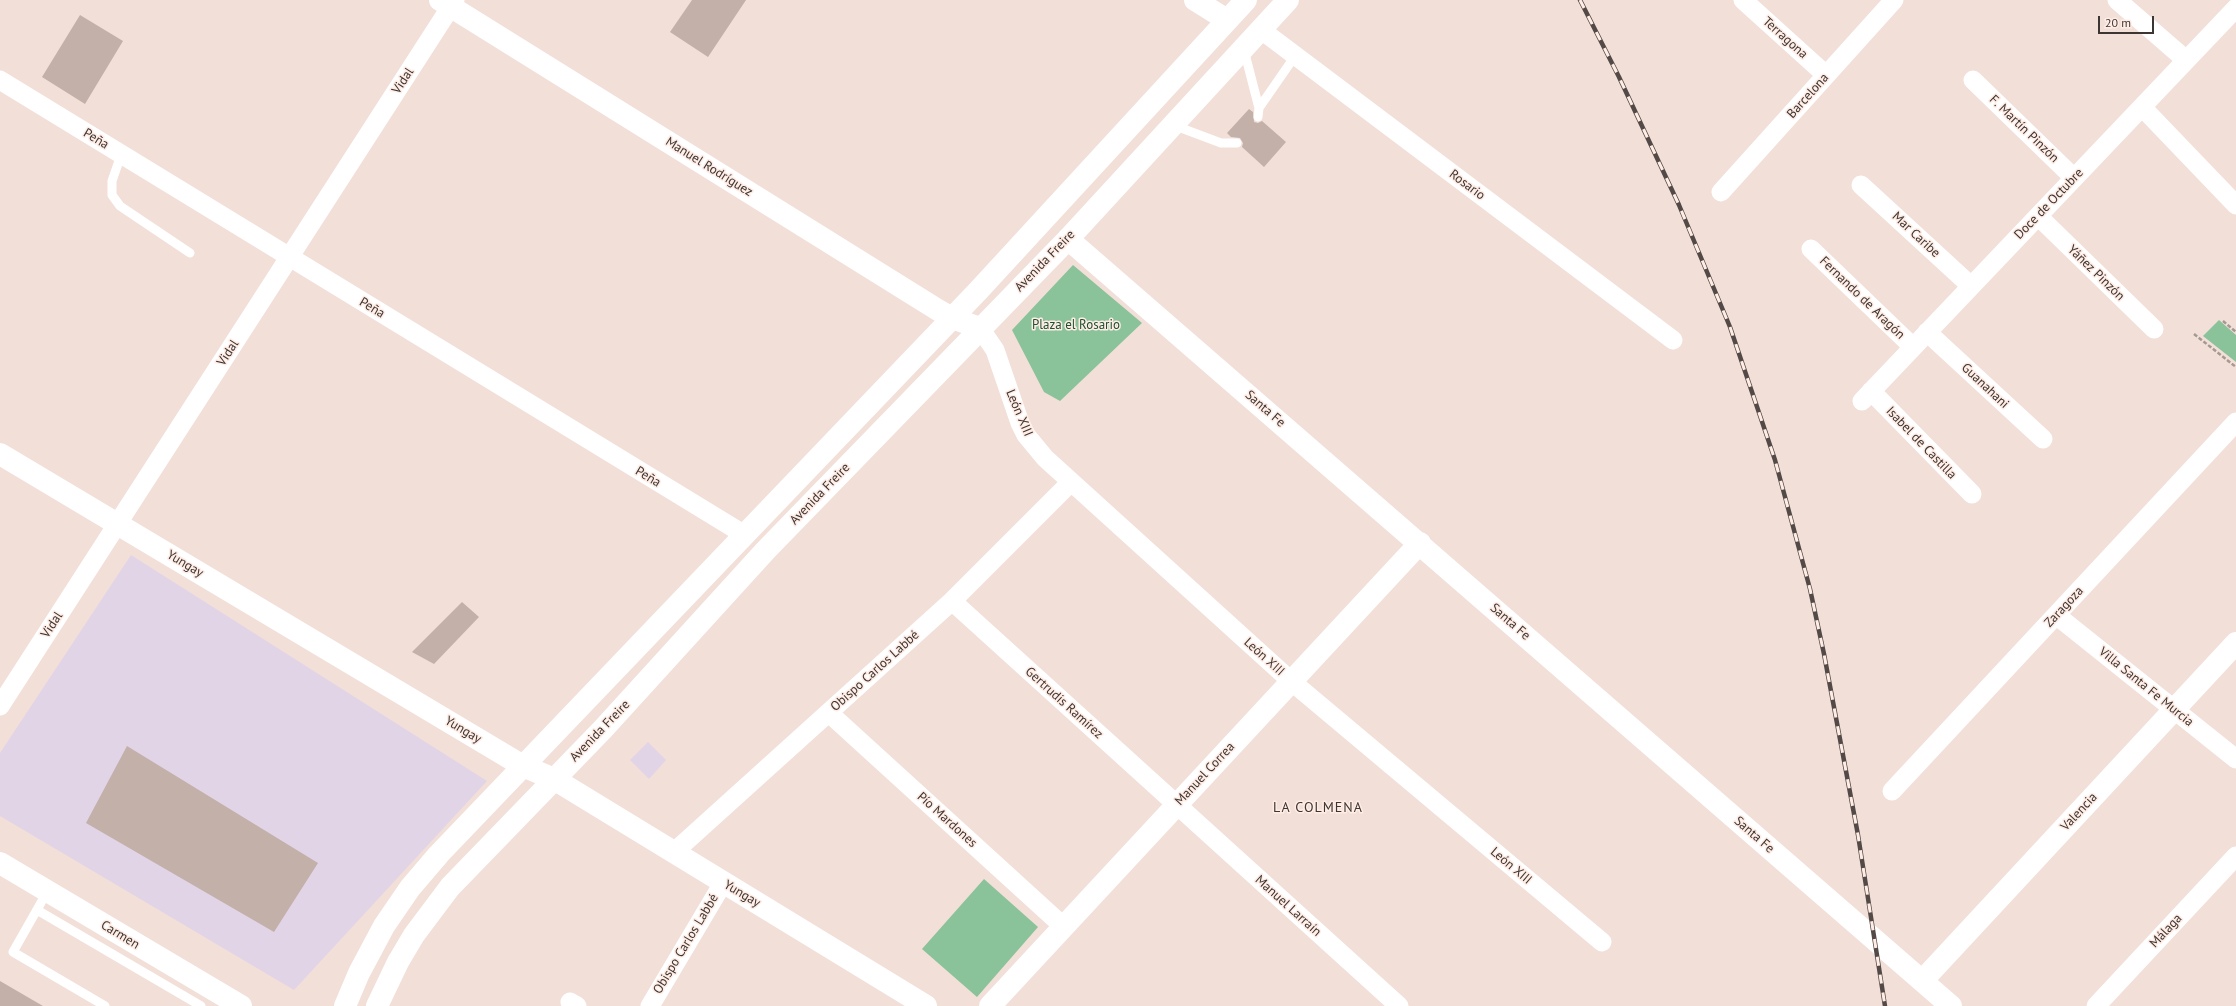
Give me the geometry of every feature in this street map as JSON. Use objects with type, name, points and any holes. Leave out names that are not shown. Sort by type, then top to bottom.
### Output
[{"type":"street","points":[[1195,0],[1227,20],[1230,43],[1225,69]]},
{"type":"street","name":"Avenida Freire","points":[[345,1006],[372,947],[401,900],[439,854],[952,318],[1072,190],[1246,0]]},
{"type":"street","name":"Avenida Freire","points":[[377,1006],[398,962],[431,910],[470,865],[603,729],[766,550],[1068,238],[1288,0]]},
{"type":"street","name":"Terragona","points":[[1743,0],[1826,75]]},
{"type":"street","name":"Barcelona","points":[[1721,192],[1894,0]]},
{"type":"street","points":[[2117,0],[2186,60]]},
{"type":"street","name":"Vidal","points":[[0,706],[289,258],[449,2]]},
{"type":"street","name":"Manuel Rodríguez","points":[[449,2],[952,318],[980,328]]},
{"type":"street","name":"Doce de Octubre","points":[[1866,396],[2236,8]]},
{"type":"street","name":"Rosario","points":[[1260,30],[1674,340]]},
{"type":"street","name":"Peña","points":[[0,80],[289,258],[745,535]]},
{"type":"street","name":"F. Martín Pinzón","points":[[1973,80],[2074,178]]},
{"type":"street","points":[[2142,107],[2236,205]]},
{"type":"street","name":"Mar Caribe","points":[[1861,184],[1971,286]]},
{"type":"street","points":[[1068,238],[1072,190]]},
{"type":"street","name":"Yáñez Pinzón","points":[[2038,216],[2154,329]]},
{"type":"street","name":"Santa Fe","points":[[1068,238],[1951,1006]]},
{"type":"street","name":"Fernando de Aragón","points":[[1811,249],[1913,347]]},
{"type":"street","name":"León XIII","points":[[980,328],[995,350],[1026,435],[1045,458],[1291,681],[1602,942]]},
{"type":"street","name":"Guanahani","points":[[1927,332],[2043,439]]},
{"type":"street","name":"Isabel de Castilla","points":[[1866,396],[1972,494]]},
{"type":"street","name":"Zaragoza","points":[[1892,791],[2236,422]]},
{"type":"street","name":"Yungay","points":[[0,454],[523,766],[554,779],[926,1006]]},
{"type":"street","name":"Obispo Carlos Labbé","points":[[673,853],[952,601],[1071,482]]},
{"type":"street","name":"Manuel Correa","points":[[990,1006],[1420,543]]},
{"type":"street","name":"Gertrudis Ramírez","points":[[952,601],[1177,805]]},
{"type":"street","name":"Villa Santa Fe Murcia","points":[[2056,615],[2236,759]]},
{"type":"street","name":"Valencia","points":[[1922,981],[2236,644]]},
{"type":"street","name":"Pío Mardones","points":[[829,713],[1064,927]]},
{"type":"street","name":"Manuel Larraín","points":[[1177,805],[1399,1006]]},
{"type":"street","name":"Málaga","points":[[2096,1006],[2236,856]]},
{"type":"street","name":"Carmen","points":[[0,863],[42,901],[241,1006]]},
{"type":"street","name":"Obispo Carlos Labbé","points":[[650,1006],[723,883]]},
{"type":"lane","points":[[1244,48],[1258,113],[1295,56]]},
{"type":"lane","points":[[1171,125],[1221,143],[1237,143]]},
{"type":"lane","points":[[121,155],[112,181],[112,195],[120,206],[190,253]]},
{"type":"lane","points":[[105,1006],[13,952],[42,901],[201,1006]]},
{"type":"path","points":[[2223,322],[2236,332]]},
{"type":"path","points":[[2194,334],[2236,367]]},
{"type":"shaded area","points":[[131,555],[487,781],[294,990],[0,816],[0,753]]},
{"type":"shaded area","points":[[648,742],[666,760],[649,779],[630,760]]},
{"type":"green space","name":"Plaza el Rosario","points":[[1073,265],[1142,323],[1060,401],[1044,392],[1012,330]]},
{"type":"green space","points":[[2219,320],[2236,335],[2236,362],[2203,336]]},
{"type":"green space","points":[[984,879],[1038,927],[977,997],[922,949]]},
{"type":"building","points":[[692,0],[746,0],[708,57],[670,32]]},
{"type":"building","points":[[80,15],[123,41],[85,104],[42,77]]},
{"type":"building","points":[[1249,109],[1253,112],[1254,122],[1258,123],[1262,121],[1286,142],[1264,167],[1242,147],[1243,143],[1240,138],[1231,137],[1227,133]]},
{"type":"building","points":[[462,602],[479,617],[434,664],[412,652]]},
{"type":"building","points":[[127,746],[318,863],[274,932],[86,823]]},
{"type":"building","points":[[0,981],[43,1006],[0,1006]]},
{"type":"railway","points":[[1580,0],[1619,77],[1679,205],[1730,327],[1775,460],[1810,589],[1824,654],[1858,835],[1885,1006]]},
{"type":"district","name":"LA COLMENA","points":[[1318,808]]}]
